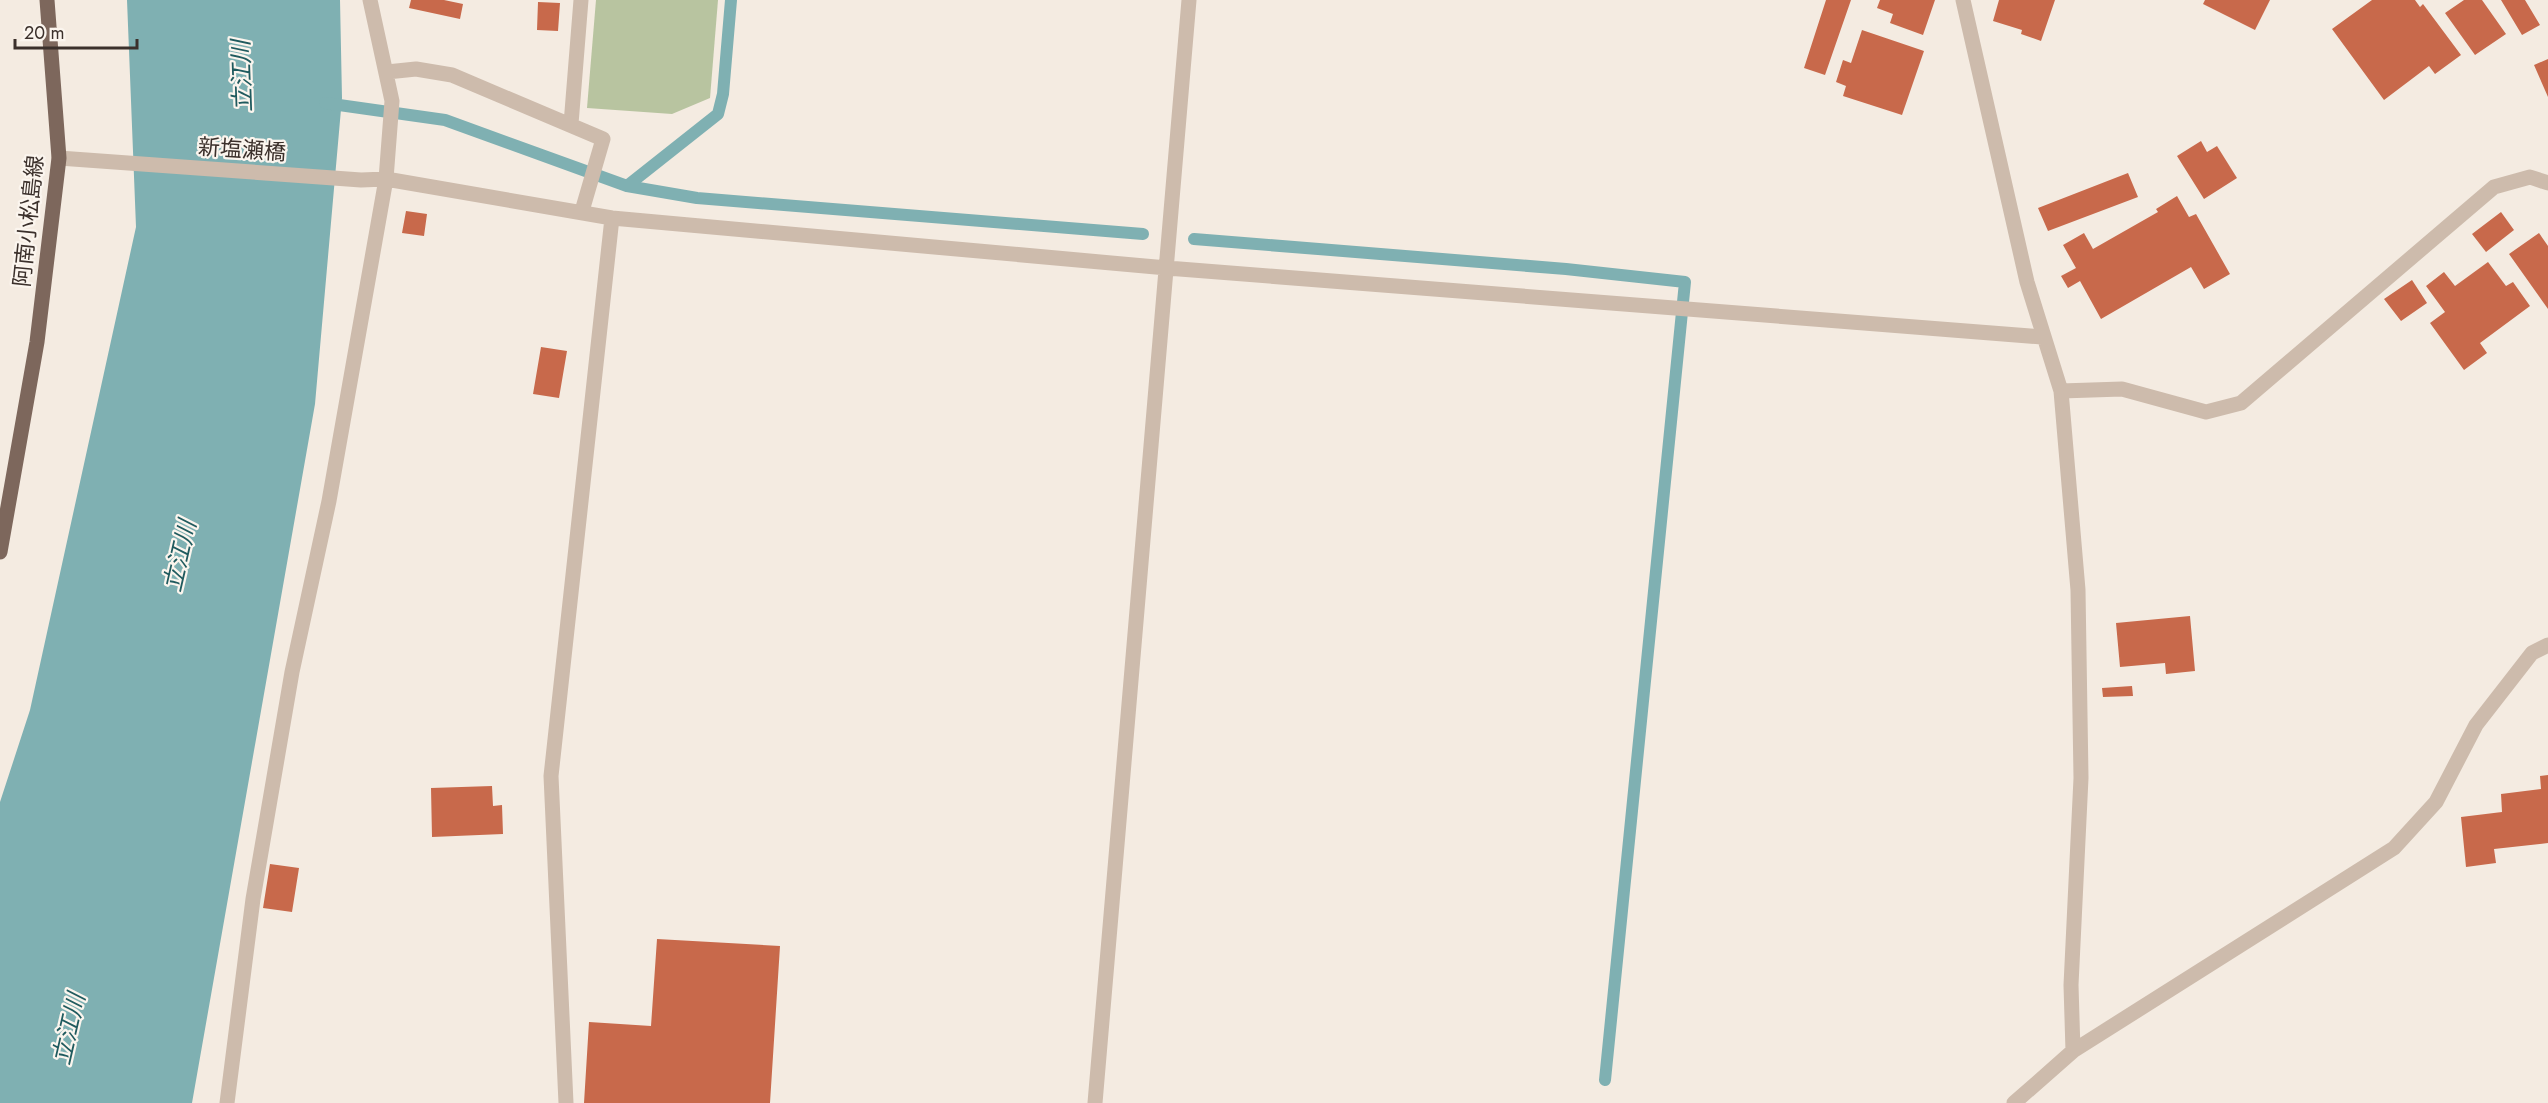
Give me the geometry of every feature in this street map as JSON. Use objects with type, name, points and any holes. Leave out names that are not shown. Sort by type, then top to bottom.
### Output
[{"type":"main road","name":"阿南小松島線","points":[[0,552],[37,342],[58,158],[47,0]]},
{"type":"street","points":[[227,1103],[254,899],[292,672],[329,501],[386,179],[392,101],[370,0]]},
{"type":"street","points":[[571,124],[581,0]]},
{"type":"street","points":[[1095,1103],[1189,0]]},
{"type":"street","points":[[1963,0],[2026,282],[2061,391],[2079,613],[2081,778],[2071,985],[2073,1052]]},
{"type":"street","points":[[387,72],[416,69],[452,75],[603,139],[585,194],[582,212]]},
{"type":"street","name":"新塩瀬橋","points":[[58,158],[361,180],[386,179],[612,218],[1167,268],[2042,337]]},
{"type":"street","points":[[2061,391],[2122,389],[2206,412],[2241,403],[2494,188],[2530,177],[2548,183]]},
{"type":"street","points":[[566,1103],[551,776],[612,218]]},
{"type":"street","points":[[2014,1103],[2073,1052],[2394,848],[2436,802],[2476,725],[2532,653],[2548,645]]},
{"type":"green space","points":[[596,0],[718,0],[710,98],[672,114],[587,108]]},
{"type":"water","name":"立江川","points":[[127,0],[340,0],[342,98],[315,404],[192,1103],[0,1103],[0,802],[30,710],[136,227]]},
{"type":"building","points":[[411,0],[444,0],[463,4],[460,19],[409,8]]},
{"type":"building","points":[[1826,0],[1851,0],[1825,75],[1804,68]]},
{"type":"building","points":[[1880,0],[1935,0],[1923,35],[1890,23],[1893,14],[1877,8]]},
{"type":"building","points":[[1999,0],[2055,0],[2041,41],[2021,34],[2022,30],[1993,21]]},
{"type":"building","points":[[2205,0],[2270,0],[2255,30],[2203,4]]},
{"type":"building","points":[[2372,0],[2415,0],[2420,7],[2423,4],[2461,55],[2435,74],[2429,66],[2384,100],[2332,29]]},
{"type":"building","points":[[2464,0],[2482,0],[2506,34],[2475,55],[2445,13]]},
{"type":"building","points":[[2501,0],[2525,0],[2540,25],[2522,35]]},
{"type":"building","points":[[538,2],[560,3],[558,31],[537,30]]},
{"type":"building","points":[[1862,30],[1924,51],[1902,115],[1843,96],[1846,86],[1836,82],[1843,60],[1851,63]]},
{"type":"building","points":[[2548,59],[2548,97],[2534,65]]},
{"type":"building","points":[[2201,141],[2207,152],[2217,146],[2237,178],[2204,199],[2177,156]]},
{"type":"building","points":[[2128,173],[2138,197],[2048,231],[2038,208]]},
{"type":"building","points":[[2177,196],[2189,217],[2196,214],[2230,274],[2204,289],[2191,267],[2101,319],[2080,281],[2068,288],[2061,276],[2076,268],[2063,245],[2084,233],[2093,249],[2158,212],[2156,209]]},
{"type":"building","points":[[406,211],[427,214],[424,236],[402,233]]},
{"type":"building","points":[[2501,212],[2514,230],[2486,252],[2472,234]]},
{"type":"building","points":[[2539,233],[2548,246],[2548,309],[2509,254]]},
{"type":"building","points":[[2488,262],[2506,286],[2513,282],[2530,306],[2480,343],[2487,353],[2464,370],[2430,323],[2445,312],[2426,286],[2444,272],[2455,286]]},
{"type":"building","points":[[2412,280],[2427,303],[2401,321],[2384,299]]},
{"type":"building","points":[[541,347],[567,351],[559,398],[533,394]]},
{"type":"building","points":[[2190,616],[2195,671],[2166,674],[2165,663],[2120,667],[2116,623]]},
{"type":"building","points":[[2132,686],[2133,696],[2103,697],[2102,688]]},
{"type":"building","points":[[2548,775],[2548,843],[2494,849],[2496,863],[2466,867],[2461,817],[2502,812],[2501,794],[2541,789],[2540,776]]},
{"type":"building","points":[[492,786],[493,806],[502,805],[503,834],[432,837],[431,788]]},
{"type":"building","points":[[270,864],[299,868],[292,912],[263,908]]},
{"type":"building","points":[[657,939],[780,946],[770,1103],[584,1103],[589,1022],[651,1026]]},
{"type":"waterway","points":[[627,186],[718,114],[723,94],[731,0]]},
{"type":"waterway","points":[[325,103],[445,120],[627,186],[697,198],[1143,234]]},
{"type":"waterway","points":[[1194,239],[1566,269],[1685,282],[1605,1080]]}]
